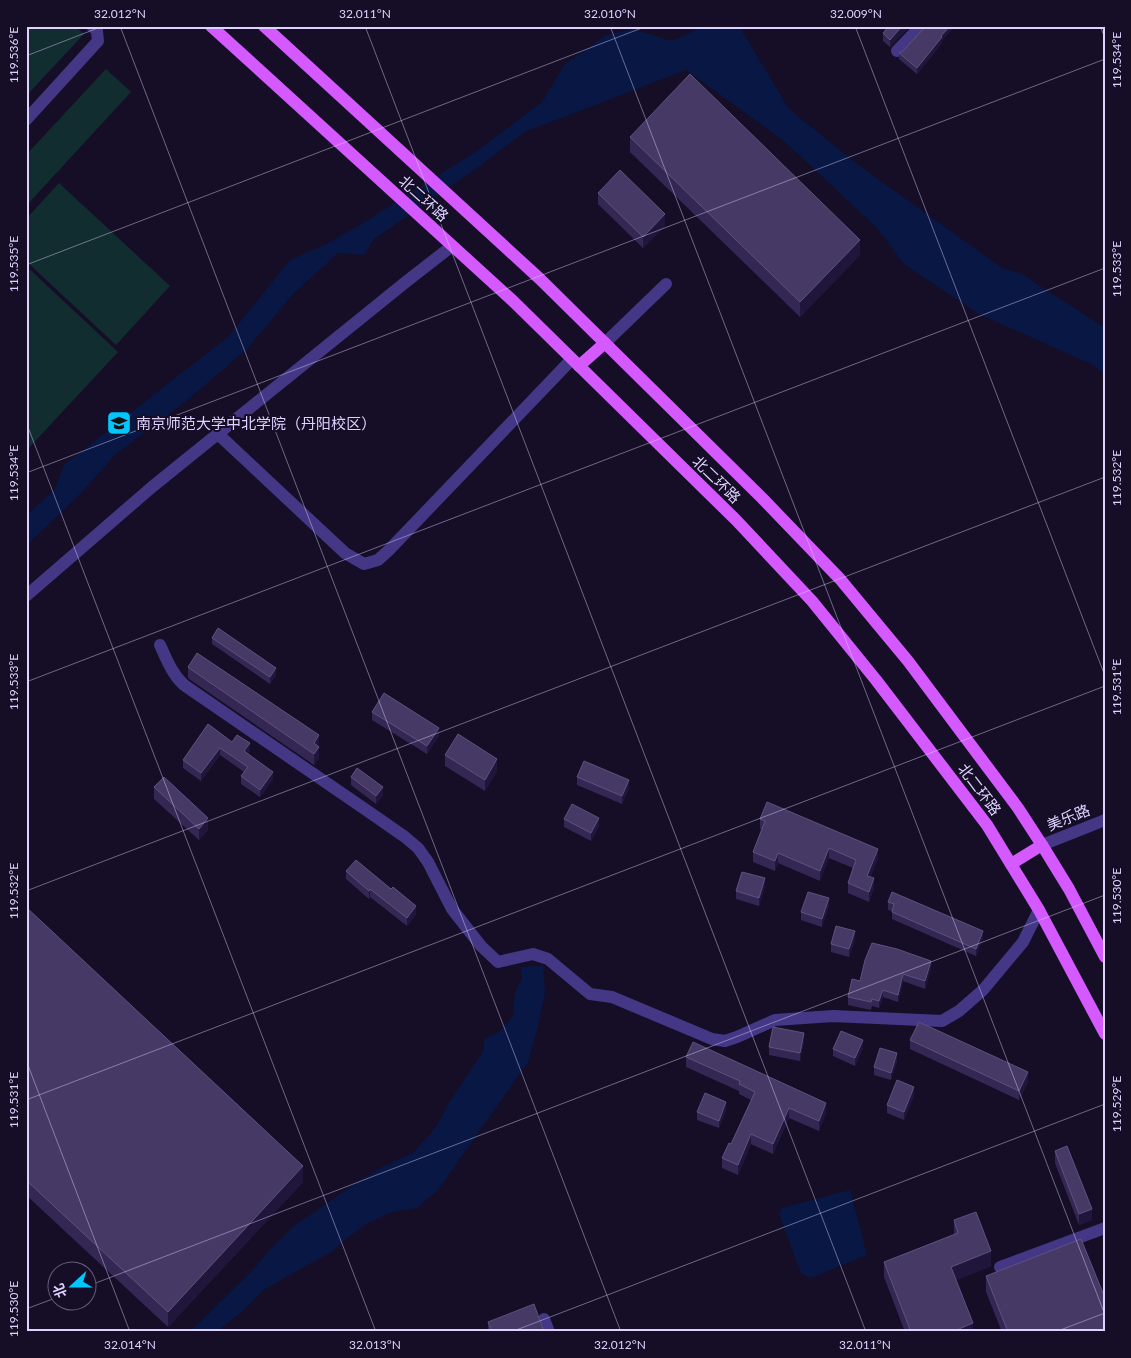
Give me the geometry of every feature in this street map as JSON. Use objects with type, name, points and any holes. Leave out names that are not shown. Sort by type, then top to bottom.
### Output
[{"type":"main road","name":"北二环路","points":[[211,26],[513,301],[736,520],[812,601],[876,680],[987,825],[1039,910],[1105,1034]]},
{"type":"main road","name":"北二环路","points":[[264,26],[540,279],[762,498],[840,579],[908,661],[1018,808],[1069,888],[1105,956]]},
{"type":"main road","points":[[575,363],[606,343]]},
{"type":"main road","points":[[1011,864],[1042,845]]},
{"type":"street","points":[[26,120],[98,41],[97,31],[92,26]]},
{"type":"street","points":[[897,51],[921,26]]},
{"type":"street","points":[[26,596],[152,487],[452,246]]},
{"type":"street","points":[[606,343],[666,284]]},
{"type":"street","points":[[218,434],[345,553],[364,564],[378,560],[389,550],[575,363]]},
{"type":"street","points":[[160,645],[170,668],[184,685],[348,797],[418,848],[428,862],[452,909],[481,946],[498,962],[532,954],[548,959],[590,994],[612,997],[712,1039],[725,1041],[775,1020],[833,1016],[942,1021],[959,1011],[983,990],[1023,942],[1039,910]]},
{"type":"street","name":"美乐路","points":[[1042,845],[1105,820]]},
{"type":"street","points":[[1000,1267],[1105,1228]]},
{"type":"street","points":[[544,1319],[549,1332]]},
{"type":"green space","points":[[26,26],[75,26],[84,34],[26,96]]},
{"type":"green space","points":[[106,69],[131,92],[26,206],[26,155]]},
{"type":"green space","points":[[59,183],[170,286],[116,345],[26,261],[26,219]]},
{"type":"green space","points":[[26,266],[118,352],[26,451]]},
{"type":"water","points":[[704,26],[739,26],[789,109],[857,164],[1002,268],[1020,273],[1105,328],[1105,374],[1093,365],[979,314],[904,264],[877,228],[784,141],[686,70],[525,132],[480,166],[374,239],[364,255],[338,253],[293,294],[247,349],[185,402],[117,453],[78,496],[26,546],[26,516],[55,489],[64,465],[229,336],[290,260],[325,245],[363,223],[475,152],[542,102],[565,64],[606,35],[633,29],[672,41]]},
{"type":"water","points":[[543,966],[545,993],[528,1062],[438,1190],[417,1208],[392,1212],[366,1224],[333,1251],[265,1289],[238,1315],[216,1332],[190,1332],[252,1271],[274,1245],[293,1227],[382,1167],[413,1153],[436,1127],[449,1103],[484,1050],[484,1039],[499,1032],[513,1016],[515,991],[522,979],[520,967]]},
{"type":"water","points":[[850,1190],[867,1255],[811,1278],[801,1273],[779,1214],[782,1208]]},
{"type":"building","points":[[889,26],[902,26],[890,40],[883,33]]},
{"type":"building","points":[[926,26],[950,26],[917,68],[899,53]]},
{"type":"building","points":[[690,74],[860,240],[800,302],[630,137]]},
{"type":"building","points":[[620,170],[665,214],[643,237],[598,193]]},
{"type":"building","points":[[218,628],[276,668],[270,677],[212,638]]},
{"type":"building","points":[[197,653],[319,735],[314,743],[319,747],[314,754],[189,668]]},
{"type":"building","points":[[384,693],[439,728],[427,746],[372,712]]},
{"type":"building","points":[[208,724],[232,742],[237,735],[250,743],[244,751],[273,772],[260,790],[241,776],[248,767],[220,748],[201,773],[183,760]]},
{"type":"building","points":[[458,734],[497,759],[485,780],[445,755]]},
{"type":"building","points":[[584,761],[629,780],[622,796],[577,777]]},
{"type":"building","points":[[357,768],[383,787],[376,796],[351,777]]},
{"type":"building","points":[[164,777],[208,818],[199,829],[154,787]]},
{"type":"building","points":[[767,802],[878,849],[867,876],[874,878],[869,892],[848,883],[856,860],[829,848],[820,871],[778,853],[775,861],[753,852],[765,821],[760,819]]},
{"type":"building","points":[[572,804],[599,818],[591,833],[564,819]]},
{"type":"building","points":[[356,860],[391,889],[393,887],[416,906],[407,918],[370,889],[369,891],[346,871]]},
{"type":"building","points":[[742,872],[765,878],[759,898],[736,891]]},
{"type":"building","points":[[808,892],[829,898],[822,919],[801,912]]},
{"type":"building","points":[[892,892],[983,931],[976,949],[892,912],[894,904],[888,902]]},
{"type":"building","points":[[26,907],[303,1166],[168,1312],[26,1180]]},
{"type":"building","points":[[836,926],[855,931],[849,949],[831,944]]},
{"type":"building","points":[[872,943],[897,949],[931,961],[925,981],[903,974],[898,995],[883,990],[879,1001],[872,999],[871,1002],[848,997],[852,979],[860,981],[865,960]]},
{"type":"building","points":[[919,1022],[1028,1072],[1019,1091],[910,1040]]},
{"type":"building","points":[[773,1027],[804,1033],[800,1053],[769,1047]]},
{"type":"building","points":[[841,1031],[863,1040],[855,1058],[833,1049]]},
{"type":"building","points":[[693,1042],[826,1103],[819,1121],[789,1108],[773,1144],[751,1134],[738,1165],[722,1158],[729,1143],[731,1144],[755,1092],[739,1084],[740,1081],[686,1057]]},
{"type":"building","points":[[880,1048],[897,1053],[891,1073],[874,1067]]},
{"type":"building","points":[[897,1080],[914,1087],[904,1112],[887,1105]]},
{"type":"building","points":[[705,1093],[726,1102],[719,1121],[697,1112]]},
{"type":"building","points":[[1067,1146],[1092,1209],[1079,1214],[1055,1151]]},
{"type":"building","points":[[976,1212],[991,1251],[951,1267],[973,1323],[952,1332],[911,1332],[884,1262],[958,1233],[954,1220]]},
{"type":"building","points":[[1081,1239],[1105,1298],[1105,1332],[1008,1332],[986,1276]]},
{"type":"building","points":[[534,1304],[544,1332],[492,1332],[488,1322]]},
{"type":"place","name":"南京师范大学中北学院（丹阳校区）","points":[[119,423]]}]
